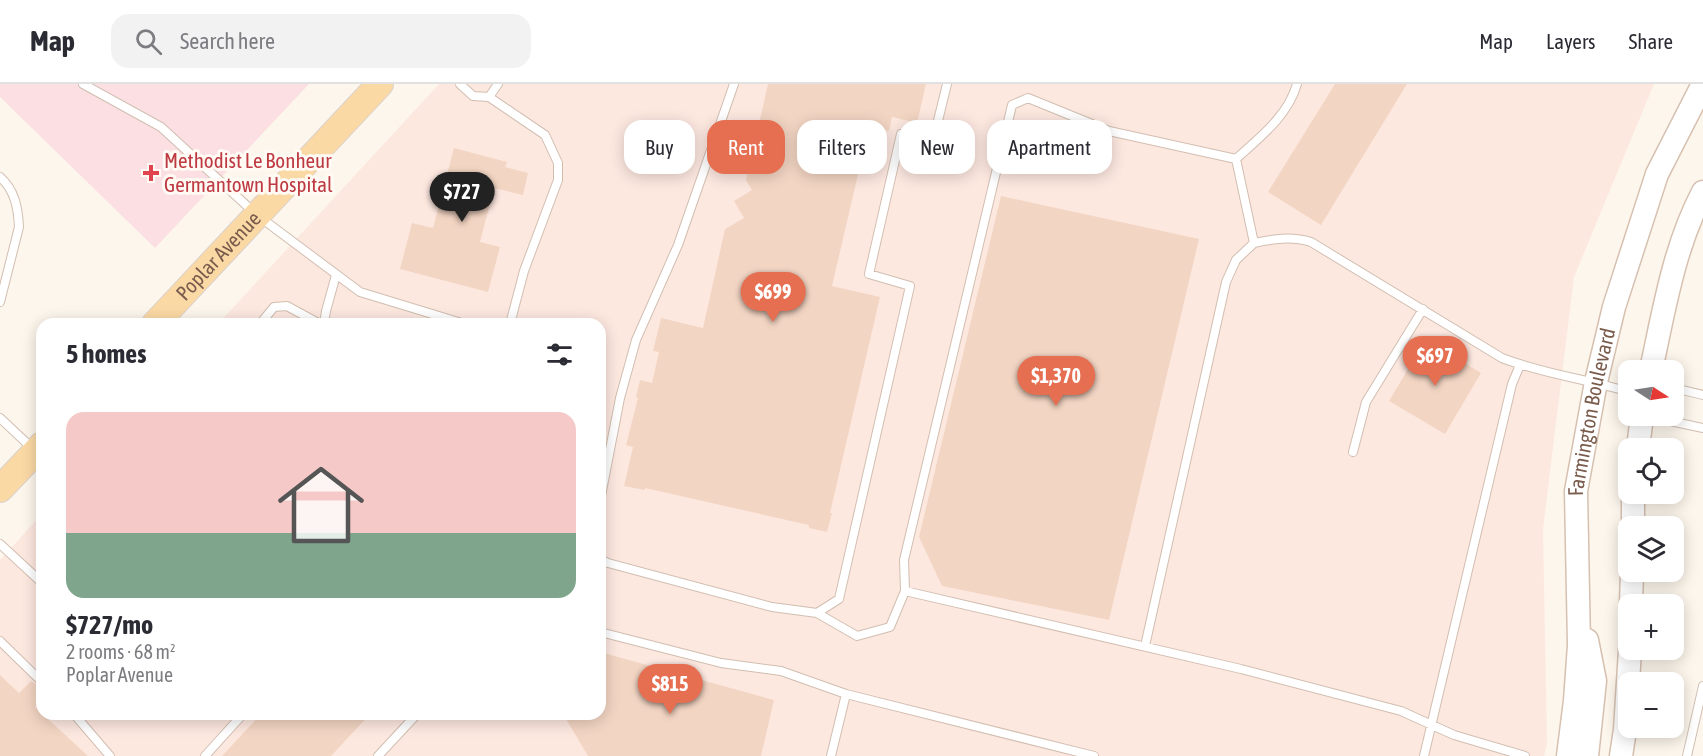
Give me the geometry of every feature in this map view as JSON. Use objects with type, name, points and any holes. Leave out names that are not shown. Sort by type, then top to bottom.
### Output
[{"type":"main road","name":"Poplar Avenue","points":[[161,318],[380,84]]},
{"type":"main road","name":"Farmington Boulevard","points":[[1568,756],[1575,701],[1579,594],[1576,491],[1596,382],[1614,307],[1657,174],[1702,84]]},
{"type":"main road","points":[[1653,360],[1668,287],[1691,214],[1703,192]]},
{"type":"main road","points":[[0,489],[36,451]]},
{"type":"main road","points":[[1579,594],[1595,681],[1587,756]]},
{"type":"main road","points":[[1621,756],[1629,660]]},
{"type":"lane","points":[[83,84],[161,127],[257,215],[360,292],[445,318]]},
{"type":"lane","points":[[460,84],[473,96],[489,97],[545,135],[558,163],[558,180],[524,271],[512,318]]},
{"type":"lane","points":[[489,84],[489,97]]},
{"type":"lane","points":[[489,97],[498,84]]},
{"type":"lane","points":[[606,470],[620,398],[636,340],[678,245],[731,84]]},
{"type":"lane","points":[[817,614],[839,599],[910,286],[869,274],[901,135],[934,137],[947,84]]},
{"type":"lane","points":[[1236,159],[1274,124],[1293,96],[1297,84]]},
{"type":"lane","points":[[606,562],[772,607],[817,614],[857,636],[890,627],[905,591],[904,560],[1012,105],[1028,98],[1109,130],[1236,159]]},
{"type":"lane","points":[[1236,159],[1254,243]]},
{"type":"lane","points":[[0,177],[11,190],[19,227],[0,302]]},
{"type":"lane","points":[[1145,646],[1226,282],[1236,260],[1254,243],[1283,238],[1300,238],[1311,242],[1502,358],[1520,365],[1618,389]]},
{"type":"lane","points":[[324,318],[336,275]]},
{"type":"lane","points":[[265,318],[274,307],[286,306],[310,318]]},
{"type":"lane","points":[[1353,452],[1366,402],[1423,309]]},
{"type":"lane","points":[[1424,756],[1509,395],[1520,365]]},
{"type":"lane","points":[[1684,390],[1703,395]]},
{"type":"lane","points":[[0,418],[36,446]]},
{"type":"lane","points":[[1684,424],[1703,428]]},
{"type":"lane","points":[[0,544],[36,576]]},
{"type":"lane","points":[[905,591],[1145,646],[1401,711],[1454,735],[1525,756]]},
{"type":"lane","points":[[606,634],[721,663],[781,671],[846,694],[1094,756]]},
{"type":"lane","points":[[0,641],[36,676]]},
{"type":"lane","points":[[1687,756],[1703,686]]},
{"type":"lane","points":[[831,756],[846,694]]},
{"type":"lane","points":[[80,720],[110,756]]},
{"type":"lane","points":[[205,756],[238,720]]},
{"type":"lane","points":[[378,756],[411,720]]},
{"type":"shaded area","name":"Methodist Le Bonheur Germantown Hospital","points":[[0,84],[309,84],[155,248],[0,97]]},
{"type":"shaded area","points":[[439,84],[1654,84],[1574,277],[1543,529],[1547,743],[1544,756],[0,756],[0,560],[36,521],[36,720],[606,720],[606,318],[224,318]]},
{"type":"building","points":[[768,84],[926,84],[918,120],[892,117],[889,131],[887,131],[887,120],[797,120],[797,174],[858,174],[832,286],[880,297],[827,532],[809,528],[809,525],[645,488],[645,490],[624,486],[633,447],[626,445],[638,398],[636,397],[640,380],[652,383],[659,352],[653,351],[661,318],[703,328],[725,229],[744,218],[734,201],[752,190],[746,180],[747,174],[785,174],[785,120],[760,120]]},
{"type":"building","points":[[1335,84],[1407,84],[1321,225],[1268,192]]},
{"type":"building","points":[[454,148],[507,162],[505,167],[528,173],[523,195],[494,188],[480,242],[500,247],[488,292],[400,269],[412,223],[433,228]]},
{"type":"building","points":[[1001,196],[1199,239],[1109,620],[942,586],[919,537]]},
{"type":"building","points":[[1426,339],[1481,373],[1445,434],[1389,401]]},
{"type":"building","points":[[606,654],[774,700],[761,756],[588,756],[567,720],[606,720]]},
{"type":"building","points":[[0,675],[19,693],[31,681],[36,684],[36,720],[49,720],[88,756],[0,756]]},
{"type":"building","points":[[255,720],[364,720],[331,756],[222,756]]},
{"type":"place","name":"Methodist Le Bonheur Germantown Hospital","points":[[151,173]]}]
